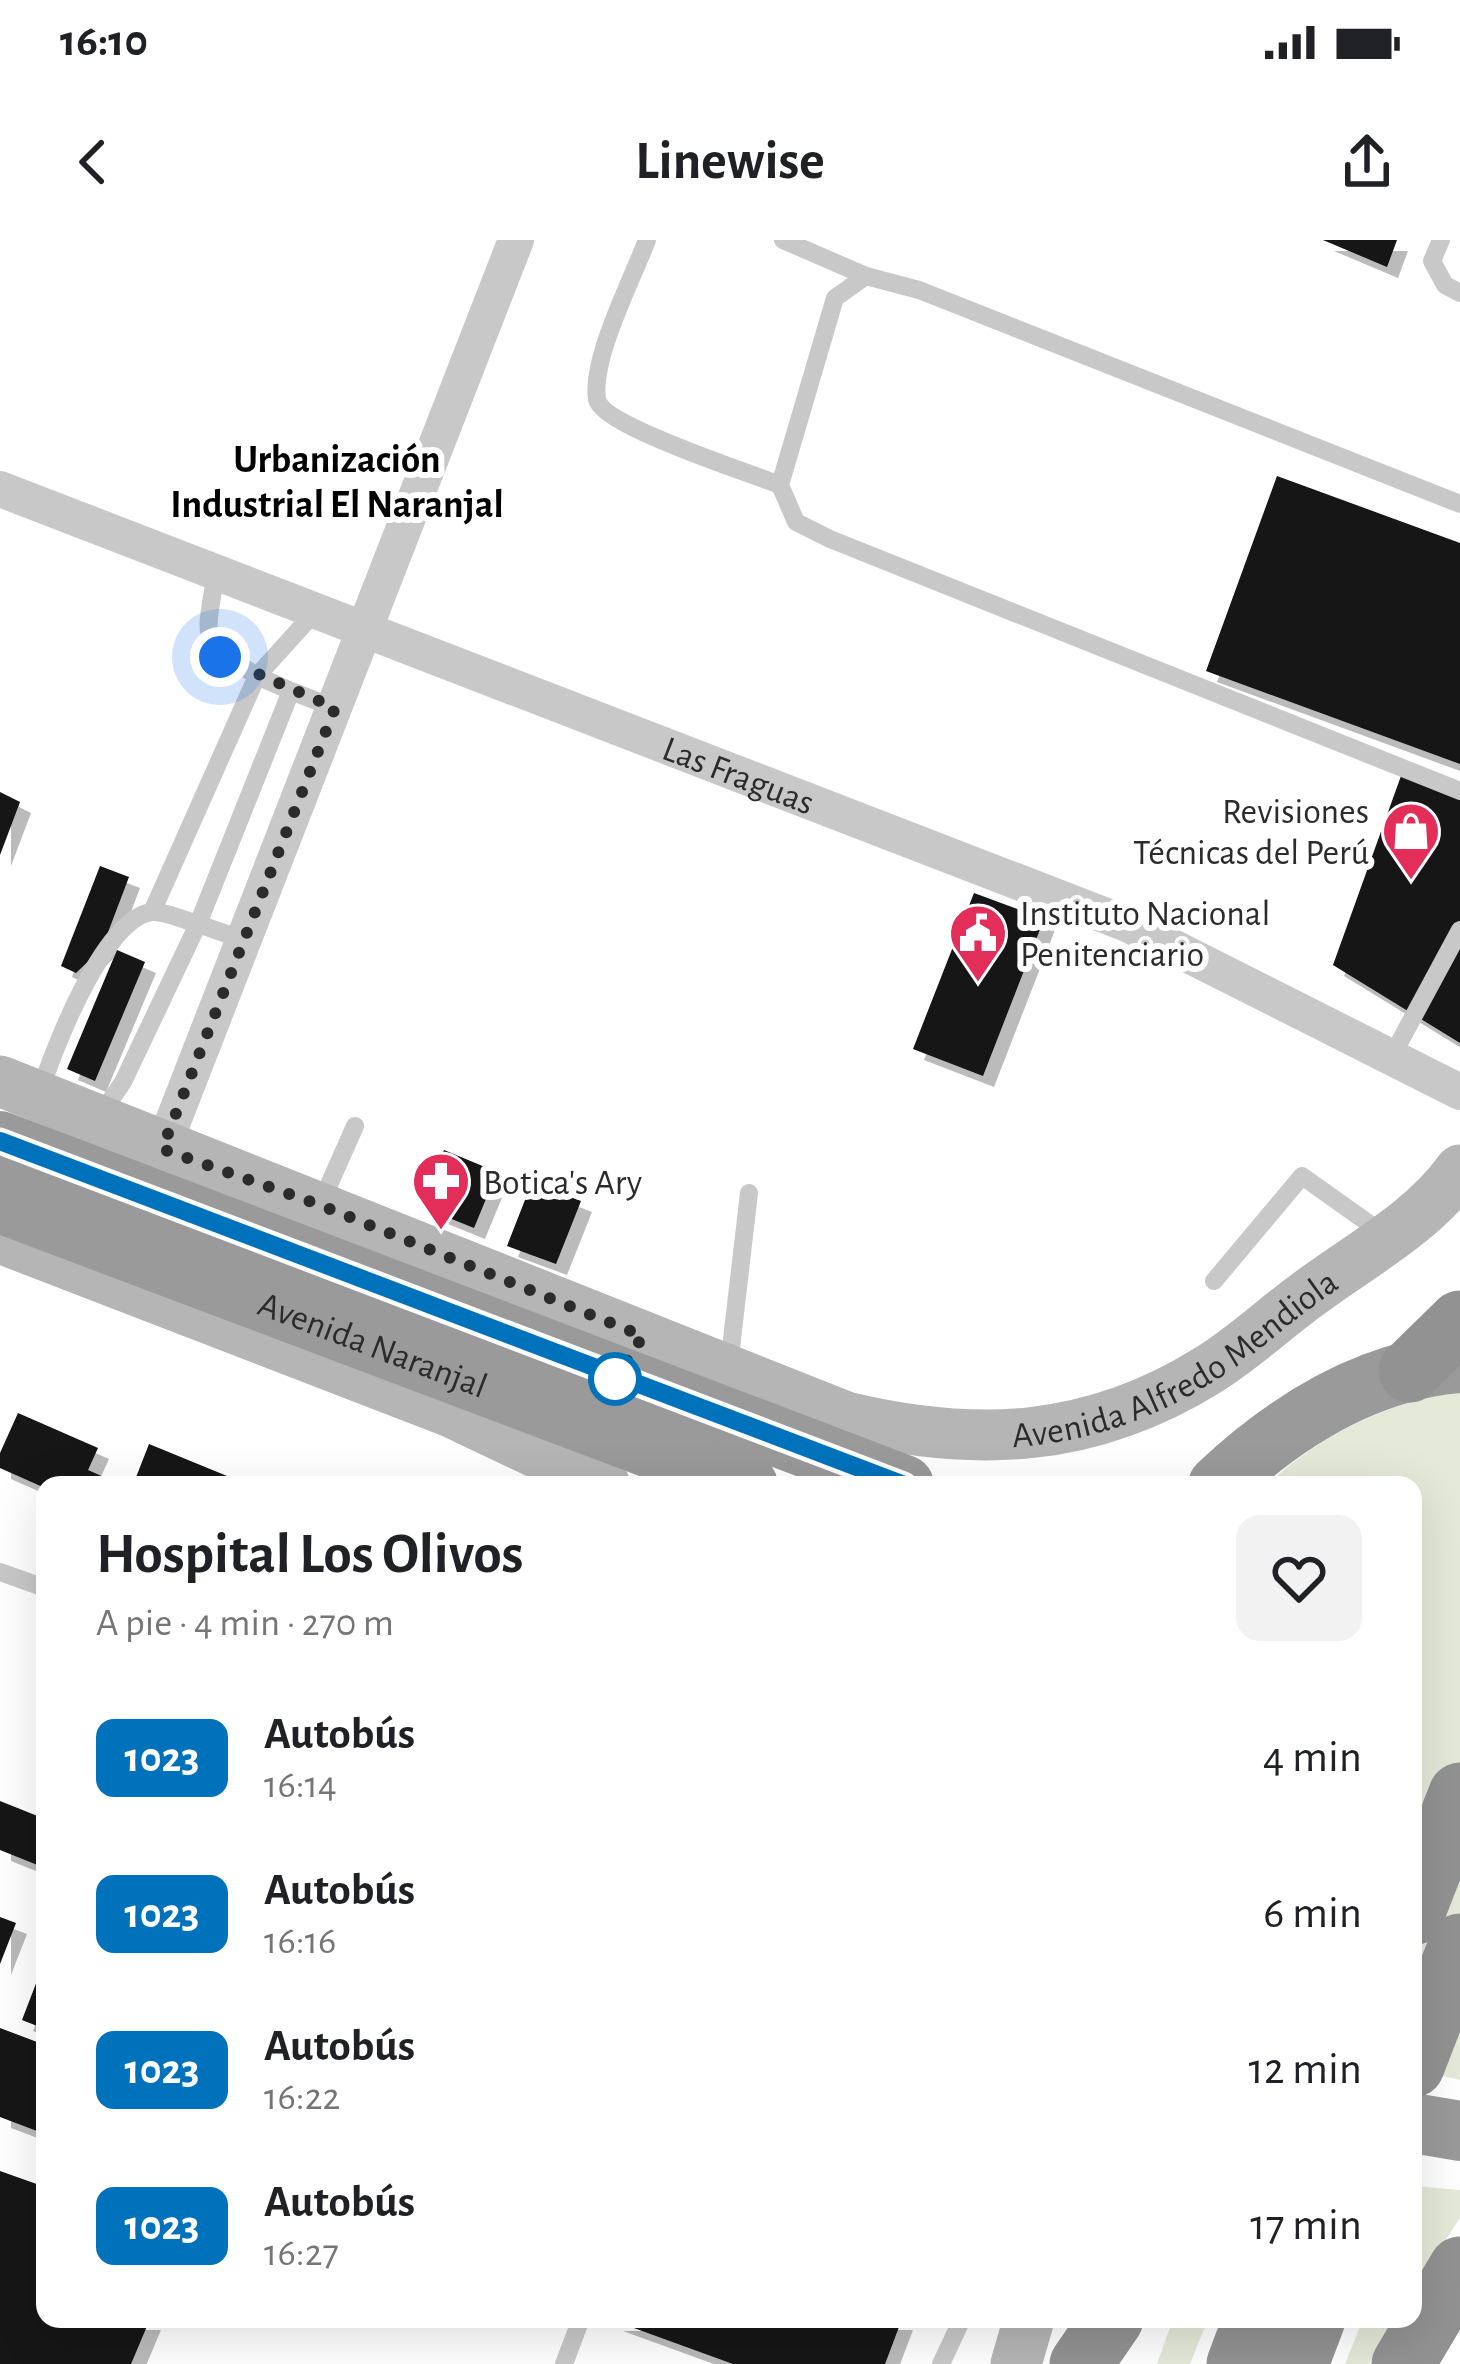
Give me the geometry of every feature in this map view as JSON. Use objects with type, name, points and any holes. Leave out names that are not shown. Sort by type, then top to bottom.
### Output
[{"type":"highway","name":"Avenida Naranjal","points":[[13,1121],[142,1198],[347,1354],[720,1476]]},
{"type":"highway","name":"Avenida Naranjal","points":[[0,1203],[142,1198],[880,1476]]},
{"type":"highway","points":[[1227,1476],[1262,1443],[1318,1407],[1435,1367],[1460,1322]]},
{"type":"highway","points":[[1422,1891],[1460,1794]]},
{"type":"highway","points":[[1422,2043],[1460,1945]]},
{"type":"highway","points":[[1422,2125],[1460,2131]]},
{"type":"highway","points":[[1402,2364],[1460,2268]]},
{"type":"highway","points":[[1081,2364],[1107,2328]]},
{"type":"highway","points":[[1098,2364],[1111,2328]]},
{"type":"highway","points":[[1238,2364],[1252,2328]]},
{"type":"highway","points":[[1297,2364],[1311,2328]]},
{"type":"main road","name":"Avenida Naranjal","points":[[13,1121],[96,1121],[142,1198],[320,1205],[846,1417]]},
{"type":"main road","name":"Avenida Alfredo Mendiola","points":[[846,1417],[945,1436],[995,1438],[1040,1435],[1134,1406],[1204,1372],[1389,1238],[1460,1171]]},
{"type":"main road","name":"Avenida Naranjal","points":[[0,1238],[347,1354],[451,1412],[586,1476]]},
{"type":"main road","points":[[1016,2364],[1026,2328]]},
{"type":"street","points":[[142,1198],[247,941],[516,240]]},
{"type":"street","name":"Las Fraguas","points":[[0,489],[1127,924],[1460,1093]]},
{"type":"lane","points":[[647,240],[602,360],[597,400],[604,413],[780,484]]},
{"type":"lane","points":[[783,240],[1460,504]]},
{"type":"lane","points":[[1441,240],[1432,261],[1436,274],[1460,293]]},
{"type":"lane","points":[[866,275],[835,298],[780,484],[796,523],[1460,791]]},
{"type":"lane","points":[[216,573],[208,620],[211,643],[220,657],[335,708]]},
{"type":"lane","points":[[152,912],[256,676],[315,612]]},
{"type":"lane","points":[[96,1121],[123,1082],[198,924],[291,691]]},
{"type":"lane","points":[[13,1121],[123,926],[152,912],[247,941]]},
{"type":"lane","points":[[1390,1058],[1460,930]]},
{"type":"lane","points":[[320,1205],[355,1126]]},
{"type":"lane","points":[[1214,1280],[1302,1176],[1389,1238]]},
{"type":"lane","points":[[728,1370],[749,1193]]},
{"type":"lane","points":[[0,1572],[36,1585]]},
{"type":"lane","points":[[564,2364],[578,2328]]},
{"type":"lane","points":[[941,2364],[958,2328]]},
{"type":"green space","points":[[1460,1388],[1460,2080],[1422,2071],[1422,1476],[1277,1476],[1333,1436],[1406,1403]]},
{"type":"green space","points":[[1422,2187],[1460,2190],[1460,2218],[1422,2275]]},
{"type":"green space","points":[[1170,2328],[1204,2328],[1190,2364],[1157,2364]]},
{"type":"green space","points":[[1359,2328],[1388,2328],[1369,2364],[1345,2364]]},
{"type":"building","points":[[1323,240],[1397,240],[1387,267]]},
{"type":"building","points":[[1277,476],[1460,543],[1460,764],[1206,671]]},
{"type":"building","name":"Revisiones Técnicas del Perú","points":[[1401,776],[1460,800],[1460,1043],[1333,965]]},
{"type":"building","points":[[0,792],[20,802],[0,855]]},
{"type":"building","points":[[100,866],[129,877],[102,948],[76,973],[61,966]]},
{"type":"building","name":"Instituto Nacional Penitenciario","points":[[974,893],[1044,919],[983,1076],[913,1049]]},
{"type":"building","points":[[117,950],[145,962],[95,1081],[67,1069]]},
{"type":"building","points":[[444,1150],[497,1172],[474,1228],[422,1207]]},
{"type":"building","points":[[532,1182],[581,1201],[556,1264],[507,1246]]},
{"type":"building","points":[[18,1413],[98,1448],[88,1470],[102,1476],[36,1476],[36,1484],[0,1468],[0,1453]]},
{"type":"building","points":[[149,1444],[227,1476],[137,1476]]},
{"type":"building","points":[[0,1801],[36,1815],[36,1864],[0,1850]]},
{"type":"building","points":[[0,1917],[16,1923],[0,1964]]},
{"type":"building","points":[[36,1983],[36,2025],[22,2020]]},
{"type":"building","points":[[0,2028],[36,2042],[36,2131],[0,2117]]},
{"type":"building","points":[[0,2171],[36,2184],[36,2328],[146,2328],[131,2364],[0,2364]]},
{"type":"building","points":[[634,2328],[899,2328],[885,2364],[733,2364]]},
{"type":"bus line","name":"1023","points":[[0,1141],[877,1476]]},
{"type":"place","name":"Revisiones Técnicas del Perú","points":[[1411,882]]},
{"type":"place","name":"Instituto Nacional Penitenciario","points":[[978,984]]},
{"type":"place","name":"Botica's Ary","points":[[441,1232]]},
{"type":"district","name":"Urbanización Industrial El Naranjal","points":[[337,480]]},
{"type":"route","points":[[220,657],[335,708],[214,1027],[162,1149],[320,1205],[643,1336],[615,1379]]}]
